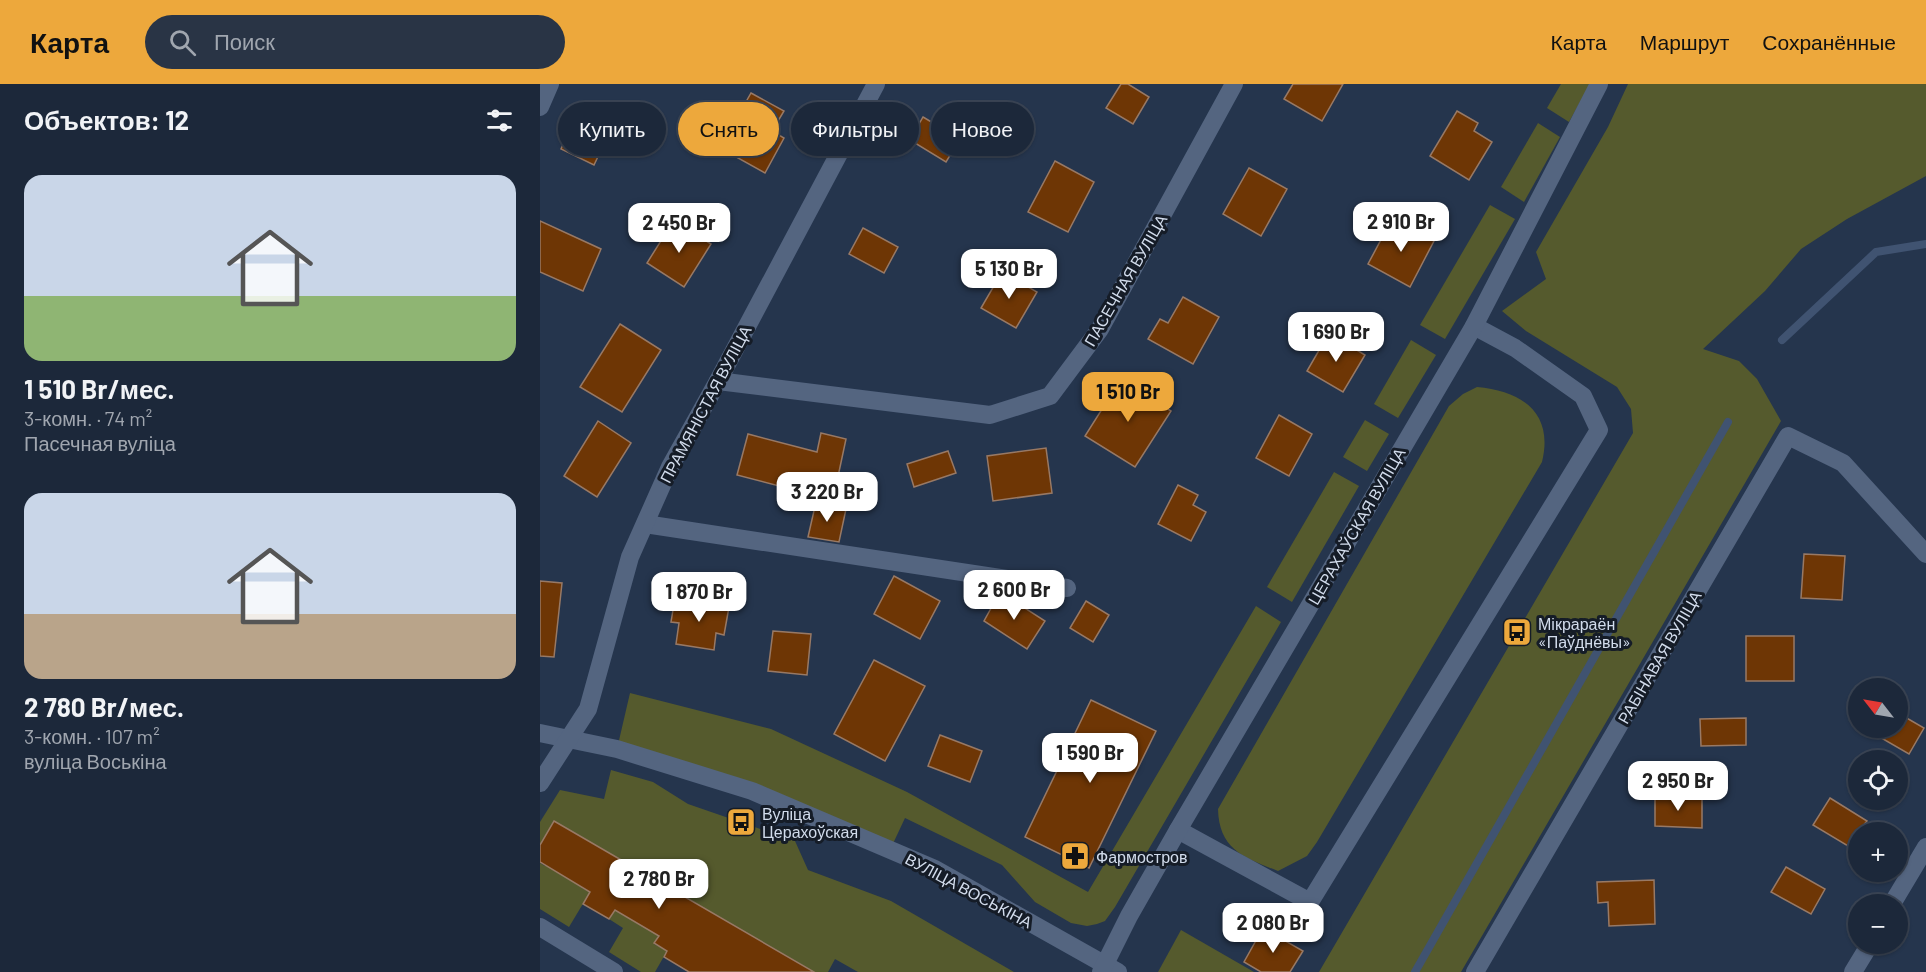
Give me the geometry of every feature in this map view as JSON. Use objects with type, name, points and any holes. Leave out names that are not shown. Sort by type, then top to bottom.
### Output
[{"type":"street","points":[[540,107],[550,84]]},
{"type":"street","name":"ПРАМЯНІСТАЯ ВУЛІЦА","points":[[540,783],[588,709],[630,557],[670,467],[876,84]]},
{"type":"street","name":"ПАСЕЧНАЯ ВУЛІЦА","points":[[718,381],[990,416],[1050,396],[1100,329],[1234,84]]},
{"type":"street","name":"ЦЕРАХАЎСКАЯ ВУЛІЦА","points":[[1108,969],[1178,830],[1474,326],[1599,84]]},
{"type":"street","points":[[1178,830],[1311,902],[1599,430],[1583,396],[1515,348],[1474,326]]},
{"type":"street","name":"РАБІНАВАЯ ВУЛІЦА","points":[[1475,972],[1788,436],[1843,463],[1926,554]]},
{"type":"street","points":[[645,524],[1067,588]]},
{"type":"street","name":"ВУЛІЦА ВОСЬКІНА","points":[[540,733],[616,748],[752,791],[935,869],[1108,969]]},
{"type":"street","points":[[1898,894],[1926,847]]},
{"type":"street","points":[[540,927],[602,969]]},
{"type":"street","points":[[1853,972],[1863,954]]},
{"type":"green space","points":[[1561,84],[1590,84],[1569,122],[1547,108]]},
{"type":"green space","points":[[1628,84],[1926,84],[1926,176],[1847,219],[1801,249],[1765,291],[1703,349],[1739,361],[1757,379],[1781,421],[1461,972],[1319,972],[1633,433],[1631,409],[1617,387],[1526,331],[1502,311],[1546,279],[1536,252],[1608,127]]},
{"type":"green space","points":[[1538,123],[1560,137],[1524,202],[1501,187]]},
{"type":"green space","points":[[1490,205],[1515,219],[1445,339],[1420,325]]},
{"type":"green space","points":[[1411,340],[1436,355],[1398,418],[1374,404]]},
{"type":"green space","points":[[1477,387],[1508,394],[1531,408],[1539,418],[1543,430],[1542,462],[1307,856],[1278,871],[1255,862],[1229,843],[1223,834],[1218,809],[1449,406],[1463,394]]},
{"type":"green space","points":[[1365,420],[1389,434],[1367,471],[1343,457]]},
{"type":"green space","points":[[1334,472],[1359,486],[1292,602],[1267,587]]},
{"type":"green space","points":[[1256,606],[1281,622],[1115,907],[1105,921],[1097,924],[1087,926],[1071,923],[1035,902],[1002,865],[905,818],[890,850],[617,749],[630,693],[771,729],[907,792],[1088,892]]},
{"type":"green space","points":[[611,770],[653,782],[688,804],[795,841],[808,870],[891,901],[1014,972],[858,972],[835,959],[828,972],[814,972],[554,821],[540,845],[540,822],[560,790],[604,799]]},
{"type":"green space","points":[[548,861],[584,884],[582,888],[590,892],[569,927],[540,909],[540,863],[545,866]]},
{"type":"green space","points":[[617,907],[630,919],[659,936],[654,944],[667,951],[655,972],[641,972],[609,952],[623,928],[609,919]]},
{"type":"green space","points":[[1181,930],[1254,972],[1158,972]]},
{"type":"building","points":[[1121,84],[1128,84],[1149,97],[1133,124],[1106,108]]},
{"type":"building","points":[[1293,84],[1343,84],[1322,121],[1284,99]]},
{"type":"building","points":[[751,93],[768,102],[746,102]]},
{"type":"building","points":[[779,108],[784,111],[779,119]]},
{"type":"building","points":[[1457,111],[1478,123],[1474,131],[1492,142],[1469,180],[1430,156]]},
{"type":"building","points":[[923,117],[931,122],[931,153],[919,146],[919,124]]},
{"type":"building","points":[[779,135],[784,138],[779,147]]},
{"type":"building","points":[[575,156],[598,156],[594,165]]},
{"type":"building","points":[[734,156],[774,156],[765,173]]},
{"type":"building","points":[[936,156],[950,156],[946,162]]},
{"type":"building","points":[[1055,161],[1094,182],[1068,232],[1028,212]]},
{"type":"building","points":[[1249,168],[1287,189],[1261,236],[1223,214]]},
{"type":"building","points":[[1392,219],[1434,241],[1410,287],[1368,264]]},
{"type":"building","points":[[674,220],[711,244],[684,287],[647,263]]},
{"type":"building","points":[[540,221],[601,249],[583,291],[540,272]]},
{"type":"building","points":[[863,228],[898,247],[884,273],[849,254]]},
{"type":"building","points":[[1002,272],[1037,292],[1016,328],[981,308]]},
{"type":"building","points":[[1183,297],[1219,317],[1193,364],[1148,339],[1160,319],[1168,323]]},
{"type":"building","points":[[620,324],[661,350],[622,412],[580,387]]},
{"type":"building","points":[[1329,333],[1365,355],[1343,392],[1307,371]]},
{"type":"building","points":[[1121,379],[1171,411],[1135,467],[1085,436]]},
{"type":"building","points":[[1279,415],[1312,434],[1289,476],[1256,458]]},
{"type":"building","points":[[598,421],[631,443],[597,497],[564,476]]},
{"type":"building","points":[[821,433],[846,439],[833,500],[737,475],[748,434],[817,452]]},
{"type":"building","points":[[1046,448],[1052,493],[993,501],[987,456]]},
{"type":"building","points":[[948,451],[956,473],[914,487],[907,464]]},
{"type":"building","points":[[1178,485],[1198,495],[1193,505],[1206,512],[1191,541],[1158,524]]},
{"type":"building","points":[[816,502],[846,509],[839,542],[808,537]]},
{"type":"building","points":[[1804,554],[1845,556],[1842,600],[1801,598]]},
{"type":"building","points":[[894,576],[940,601],[920,639],[874,614]]},
{"type":"building","points":[[540,581],[562,583],[554,657],[540,656]]},
{"type":"building","points":[[1000,592],[1045,621],[1027,649],[984,621]]},
{"type":"building","points":[[675,598],[729,607],[724,635],[716,633],[714,650],[676,644],[679,623],[671,622]]},
{"type":"building","points":[[1086,601],[1109,615],[1093,642],[1070,628]]},
{"type":"building","points":[[773,631],[811,634],[807,675],[768,671]]},
{"type":"building","points":[[1746,636],[1794,636],[1794,681],[1746,681]]},
{"type":"building","points":[[874,660],[925,686],[885,761],[834,734]]},
{"type":"building","points":[[1091,700],[1156,731],[1089,868],[1025,837]]},
{"type":"building","points":[[1746,718],[1746,745],[1701,746],[1700,719]]},
{"type":"building","points":[[1908,719],[1924,728],[1909,754],[1908,750],[1902,750],[1881,738],[1908,738]]},
{"type":"building","points":[[940,735],[982,751],[970,782],[928,766]]},
{"type":"building","points":[[1655,797],[1702,799],[1702,828],[1655,826]]},
{"type":"building","points":[[1830,798],[1867,821],[1848,822],[1848,846],[1813,825]]},
{"type":"building","points":[[554,821],[814,972],[689,972],[664,957],[667,951],[654,943],[659,936],[615,910],[609,919],[583,904],[590,892],[540,862],[540,845]]},
{"type":"building","points":[[1786,867],[1825,889],[1811,914],[1771,892]]},
{"type":"building","points":[[1654,880],[1655,924],[1609,926],[1608,902],[1598,903],[1597,882]]},
{"type":"building","points":[[1263,928],[1303,951],[1290,972],[1261,972],[1244,962]]},
{"type":"waterway","points":[[1782,340],[1876,252],[1926,244]]},
{"type":"waterway","points":[[1415,972],[1728,422]]},
{"type":"place","name":"Мікрараён «Паўднёвы»","points":[[1517,632]]},
{"type":"place","name":"Вуліца Церахоўская","points":[[741,822]]},
{"type":"place","name":"Фармостров","points":[[1075,856]]}]
